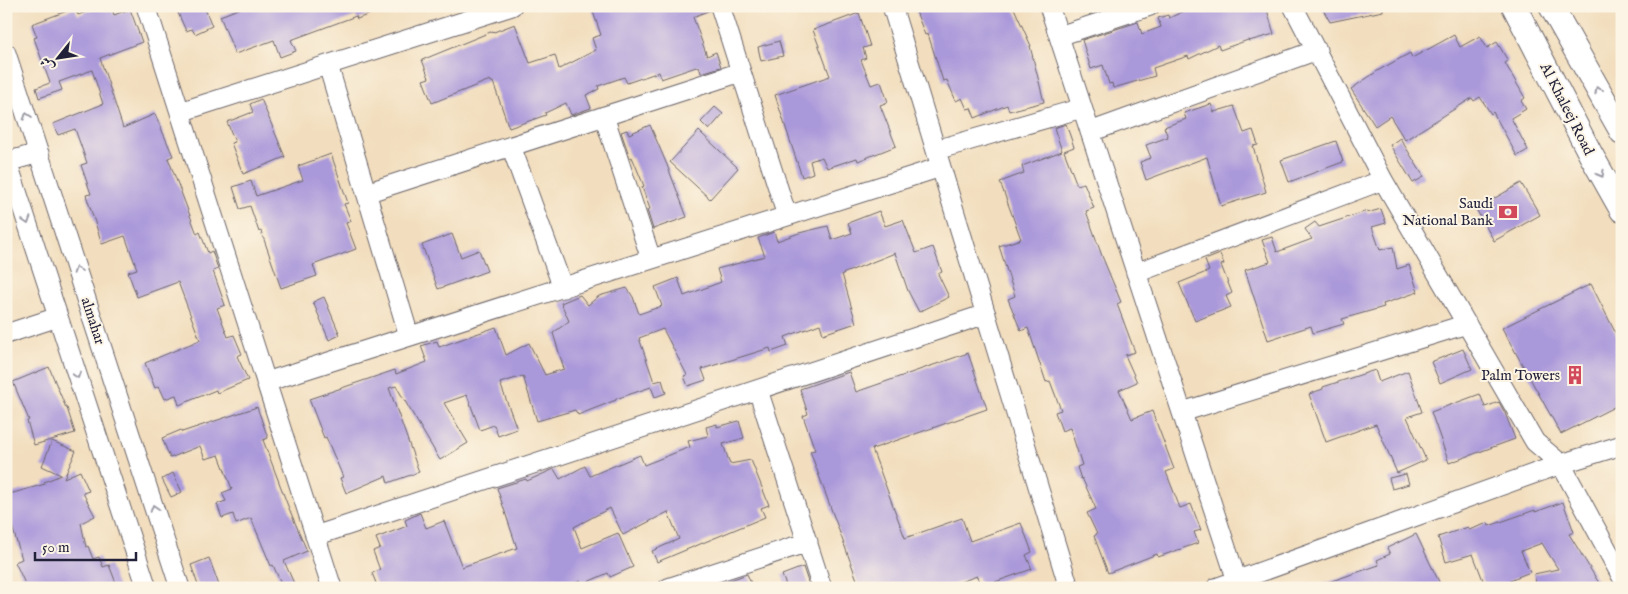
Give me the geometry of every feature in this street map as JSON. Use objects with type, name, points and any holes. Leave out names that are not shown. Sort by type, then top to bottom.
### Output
[{"type":"main road","name":"Al Khaleej Road","points":[[1514,6],[1591,155],[1622,210]]},
{"type":"main road","points":[[1551,6],[1622,132]]},
{"type":"street","points":[[146,6],[332,588]]},
{"type":"street","points":[[180,112],[512,6]]},
{"type":"street","points":[[720,6],[787,216]]},
{"type":"street","points":[[892,6],[1069,588]]},
{"type":"street","points":[[1049,6],[1237,581]]},
{"type":"street","points":[[1058,36],[1150,6]]},
{"type":"street","points":[[1293,6],[1383,180],[1535,442],[1561,464],[1622,577]]},
{"type":"street","points":[[1090,132],[1317,50]]},
{"type":"street","name":"almahar","points":[[6,53],[180,588]]},
{"type":"street","points":[[328,65],[409,336]]},
{"type":"street","points":[[366,193],[741,72]]},
{"type":"street","points":[[266,382],[787,216],[938,159],[1082,108]]},
{"type":"street","points":[[604,116],[651,259]]},
{"type":"street","points":[[511,146],[562,288]]},
{"type":"street","points":[[39,153],[7,161],[147,588]]},
{"type":"street","points":[[1136,273],[1383,180]]},
{"type":"street","points":[[315,536],[986,314]]},
{"type":"street","points":[[6,334],[58,317]]},
{"type":"street","points":[[1182,412],[1467,324]]},
{"type":"street","points":[[758,390],[822,588]]},
{"type":"street","points":[[1216,588],[1561,464],[1622,445]]},
{"type":"street","points":[[668,588],[808,542]]},
{"type":"building","points":[[101,6],[111,6],[114,15],[130,9],[142,42],[100,58],[123,128],[155,114],[173,156],[168,158],[197,234],[200,232],[208,253],[212,251],[218,269],[213,271],[225,305],[217,308],[228,337],[234,335],[242,354],[237,356],[248,380],[217,393],[216,390],[179,405],[176,395],[165,399],[159,386],[155,388],[145,363],[200,340],[178,282],[137,297],[128,272],[137,269],[125,236],[102,244],[86,195],[91,194],[81,165],[87,163],[75,129],[58,135],[53,124],[103,104],[92,70],[59,82],[62,90],[39,98],[36,88],[50,83],[34,38],[37,37],[32,24],[75,8],[78,15]]},
{"type":"building","points":[[175,6],[204,6],[212,26],[195,34],[192,29],[186,31]]},
{"type":"building","points":[[246,6],[388,7],[357,19],[356,16],[291,40],[296,51],[280,57],[274,40],[235,54],[220,16]]},
{"type":"building","points":[[591,6],[709,6],[710,10],[693,17],[707,56],[716,52],[721,67],[701,73],[699,66],[661,79],[659,72],[627,83],[624,77],[598,86],[599,89],[586,95],[591,108],[571,115],[566,103],[545,113],[546,115],[509,128],[493,82],[490,80],[432,103],[423,80],[429,78],[422,60],[515,24],[530,63],[555,55],[559,69],[596,50],[592,38],[601,35]]},
{"type":"building","points":[[914,6],[1013,6],[1031,46],[1044,102],[1009,111],[1007,105],[975,118],[971,108],[967,109],[962,98],[956,101],[947,80],[943,81],[928,34],[925,35]]},
{"type":"building","points":[[1195,6],[1266,6],[1274,34],[1248,40],[1220,50],[1218,45],[1189,59],[1188,56],[1153,68],[1155,76],[1113,88],[1112,83],[1109,84],[1103,65],[1091,69],[1082,40],[1138,22],[1142,34],[1161,27],[1158,18],[1168,15],[1169,18]]},
{"type":"building","points":[[1321,6],[1383,6],[1383,11],[1330,22]]},
{"type":"building","points":[[859,13],[870,46],[863,48],[866,58],[861,60],[871,85],[881,82],[888,102],[880,105],[896,146],[858,161],[857,158],[827,168],[822,157],[810,161],[813,173],[802,177],[775,95],[830,76],[813,30]]},
{"type":"building","points":[[1454,35],[1460,47],[1480,36],[1487,48],[1497,42],[1508,61],[1505,63],[1525,98],[1521,101],[1526,109],[1511,118],[1528,150],[1517,156],[1493,112],[1491,114],[1480,97],[1474,101],[1472,98],[1405,140],[1390,116],[1375,126],[1351,89],[1379,70],[1410,53],[1412,58]]},
{"type":"building","points":[[779,41],[783,56],[761,61],[758,47]]},
{"type":"building","points":[[261,99],[285,157],[243,174],[231,143],[235,142],[227,122],[253,112],[250,104]]},
{"type":"building","points":[[1211,104],[1214,112],[1234,106],[1244,133],[1253,130],[1258,145],[1253,146],[1266,192],[1221,206],[1207,157],[1146,180],[1140,162],[1151,158],[1146,145],[1168,137],[1164,127],[1186,119],[1184,113]]},
{"type":"building","points":[[715,107],[723,114],[709,130],[701,122]]},
{"type":"building","points":[[1066,124],[1074,147],[1064,151],[1077,185],[1084,183],[1094,208],[1086,211],[1121,302],[1117,304],[1135,352],[1125,355],[1137,382],[1119,390],[1132,419],[1152,411],[1174,469],[1166,472],[1180,508],[1191,504],[1201,530],[1194,532],[1198,543],[1158,557],[1157,554],[1108,573],[1094,536],[1097,534],[1087,513],[1096,509],[1077,467],[1082,465],[1070,428],[1062,431],[1055,412],[1061,410],[1050,381],[1046,382],[1028,328],[1021,331],[1008,299],[1015,296],[999,246],[1021,239],[1000,182],[1024,173],[1022,166],[1062,151],[1054,128]]},
{"type":"building","points":[[650,125],[687,217],[653,229],[647,210],[650,209],[642,187],[644,186],[632,157],[630,158],[621,132],[627,130],[629,134]]},
{"type":"building","points":[[699,131],[738,168],[710,199],[670,162]]},
{"type":"building","points":[[1400,138],[1424,177],[1413,183],[1390,145]]},
{"type":"building","points":[[1336,141],[1343,162],[1289,182],[1281,160]]},
{"type":"building","points":[[331,154],[348,203],[344,204],[351,221],[346,223],[356,249],[313,265],[317,276],[281,288],[250,206],[240,209],[233,187],[251,181],[256,196],[303,180],[298,166]]},
{"type":"building","name":"Saudi National Bank","points":[[1521,183],[1540,215],[1494,241],[1476,209]]},
{"type":"building","points":[[1381,209],[1386,223],[1372,227],[1380,250],[1393,247],[1397,269],[1409,265],[1418,292],[1383,304],[1384,307],[1342,319],[1344,324],[1313,333],[1311,326],[1268,340],[1245,270],[1270,262],[1262,240],[1272,237],[1277,252],[1312,239],[1305,229],[1315,222],[1319,227],[1367,211],[1367,213]]},
{"type":"building","points":[[879,211],[885,226],[903,220],[916,253],[933,247],[942,272],[938,274],[949,297],[919,312],[908,291],[895,253],[842,274],[856,323],[823,334],[820,324],[785,337],[788,346],[771,352],[770,348],[702,369],[706,380],[688,386],[684,376],[687,375],[663,329],[639,338],[654,382],[662,380],[666,393],[655,397],[651,387],[578,415],[575,410],[537,421],[523,376],[500,383],[517,429],[498,436],[494,425],[480,430],[467,395],[444,403],[468,443],[440,460],[396,386],[389,388],[419,472],[388,483],[386,476],[346,493],[340,478],[343,477],[326,437],[324,438],[309,399],[395,370],[396,374],[427,362],[421,346],[437,341],[439,347],[496,327],[506,355],[529,343],[545,375],[564,369],[553,333],[569,321],[561,303],[580,295],[588,305],[599,296],[627,288],[633,297],[639,314],[662,306],[655,287],[678,278],[684,296],[721,282],[717,269],[765,256],[758,238],[774,232],[777,241],[828,226],[832,240],[852,233],[848,223]]},
{"type":"building","points":[[452,234],[461,257],[479,250],[487,271],[438,289],[422,245]]},
{"type":"building","points":[[1220,254],[1224,264],[1221,265],[1232,293],[1226,296],[1231,307],[1195,321],[1179,283],[1209,271],[1205,260]]},
{"type":"building","name":"Palm Towers","points":[[1591,284],[1622,346],[1622,403],[1561,434],[1502,328]]},
{"type":"building","points":[[324,297],[340,335],[329,340],[313,302]]},
{"type":"building","points":[[1463,349],[1472,369],[1440,383],[1431,362]]},
{"type":"building","points":[[968,353],[987,409],[872,449],[905,538],[962,518],[970,541],[1021,523],[1032,552],[1026,555],[1032,569],[981,587],[977,576],[944,588],[860,588],[810,451],[815,450],[803,416],[808,414],[800,389],[849,372],[856,392]]},
{"type":"building","points":[[49,367],[67,408],[75,433],[34,445],[27,421],[29,420],[13,382]]},
{"type":"building","points":[[1375,370],[1379,382],[1408,371],[1422,412],[1407,417],[1426,460],[1397,473],[1376,424],[1326,442],[1309,394],[1323,389],[1323,387]]},
{"type":"building","points":[[1480,394],[1485,407],[1499,402],[1515,439],[1449,463],[1431,412]]},
{"type":"building","points":[[257,407],[268,438],[263,440],[307,551],[284,561],[296,588],[283,588],[273,565],[271,566],[251,518],[236,524],[233,514],[222,518],[217,504],[226,501],[222,493],[232,489],[219,455],[205,459],[200,446],[170,458],[162,438],[181,430],[182,432]]},
{"type":"building","points":[[739,421],[744,438],[723,444],[730,464],[751,460],[769,505],[761,508],[765,517],[657,562],[652,551],[679,539],[668,512],[623,535],[610,508],[574,527],[582,548],[618,533],[633,567],[610,577],[608,573],[583,584],[581,581],[562,588],[512,588],[511,584],[500,588],[378,588],[372,573],[380,570],[373,551],[380,548],[376,538],[407,526],[405,520],[420,513],[426,528],[444,521],[462,567],[517,548],[497,488],[526,479],[527,481],[554,469],[560,479],[585,466],[590,476],[640,455],[644,465],[690,447],[688,441],[708,436],[706,427],[717,424],[717,427]]},
{"type":"building","points":[[52,441],[76,451],[64,478],[80,471],[89,491],[83,493],[95,516],[81,523],[86,547],[88,546],[93,559],[99,557],[103,567],[109,565],[118,588],[27,588],[15,562],[22,559],[6,507],[6,495],[45,484],[44,482],[61,475],[42,466]]},
{"type":"building","points":[[173,473],[182,492],[171,497],[162,479]]},
{"type":"building","points":[[1406,474],[1409,484],[1392,489],[1389,478]]},
{"type":"building","points":[[1563,502],[1574,532],[1569,534],[1602,588],[1537,588],[1534,574],[1558,569],[1542,543],[1521,551],[1530,572],[1510,580],[1514,588],[1486,588],[1473,554],[1446,562],[1438,537],[1468,527],[1469,530],[1488,523],[1489,526]]},
{"type":"building","points":[[1416,534],[1442,588],[1317,588],[1317,586],[1379,565],[1377,560],[1390,554],[1387,548]]},
{"type":"building","points":[[209,558],[220,588],[199,588],[191,565]]},
{"type":"building","points":[[803,567],[810,588],[787,588],[782,575]]},
{"type":"building","points":[[747,574],[753,588],[712,588],[712,587]]},
{"type":"place","name":"Saudi National Bank","points":[[1508,212]]},
{"type":"place","name":"Palm Towers","points":[[1575,375]]}]
